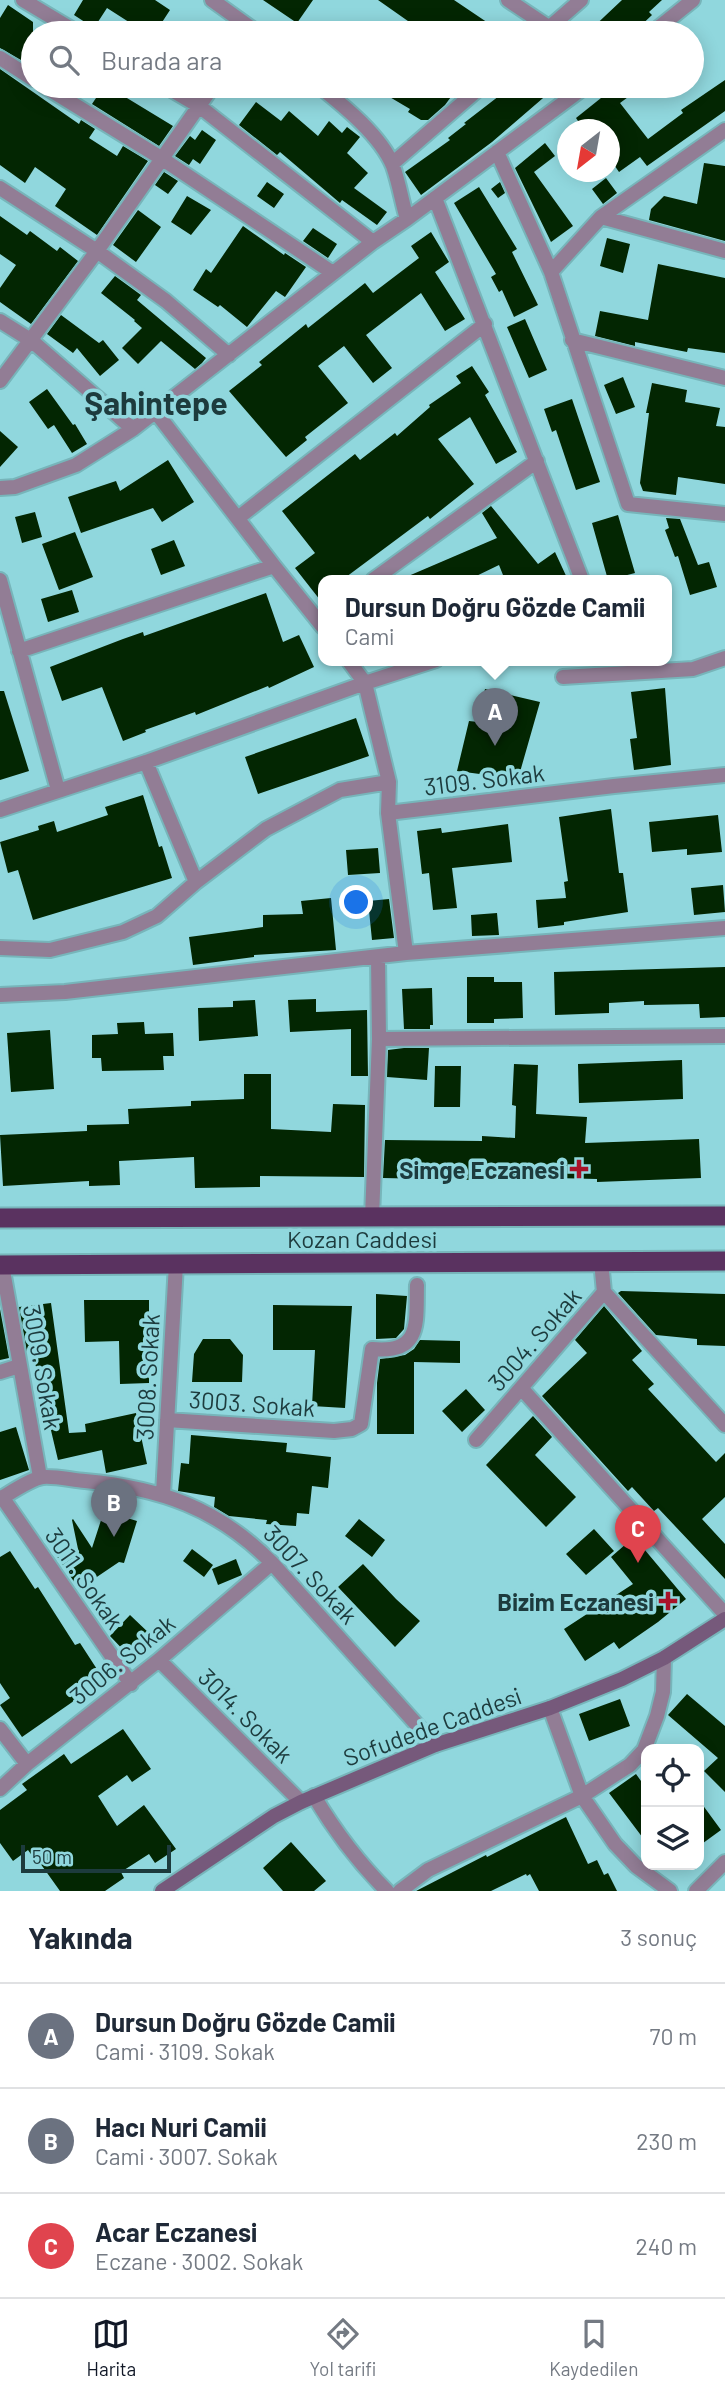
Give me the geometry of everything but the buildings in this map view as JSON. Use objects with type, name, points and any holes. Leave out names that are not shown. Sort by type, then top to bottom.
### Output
[{"type":"highway","name":"Kozan Caddesi","points":[[0,1218],[725,1216]]},
{"type":"highway","name":"Kozan Caddesi","points":[[1,1265],[725,1261]]},
{"type":"main road","name":"Sofudede Caddesi","points":[[162,1891],[274,1816],[308,1799],[435,1745],[550,1708],[622,1679],[664,1658],[725,1617]]},
{"type":"street","points":[[23,0],[58,21]]},
{"type":"street","points":[[212,0],[239,21]]},
{"type":"street","points":[[508,0],[535,21]]},
{"type":"street","points":[[557,21],[581,0]]},
{"type":"street","points":[[667,21],[693,0]]},
{"type":"street","points":[[0,58],[21,71]]},
{"type":"street","points":[[64,98],[161,158],[334,273]]},
{"type":"street","points":[[185,98],[373,242]]},
{"type":"street","points":[[0,381],[32,341],[205,98]]},
{"type":"street","points":[[333,98],[381,146],[392,164],[407,219]]},
{"type":"street","points":[[392,164],[468,98]]},
{"type":"street","points":[[0,488],[15,487],[76,465],[133,429],[373,242],[570,98]]},
{"type":"street","points":[[551,272],[601,217],[725,130]]},
{"type":"street","points":[[497,152],[551,272],[628,504],[725,514]]},
{"type":"street","points":[[0,188],[97,251],[166,301],[229,355]]},
{"type":"street","points":[[435,198],[580,575]]},
{"type":"street","points":[[601,217],[725,251]]},
{"type":"street","points":[[0,321],[32,341],[133,429]]},
{"type":"street","points":[[238,518],[485,324]]},
{"type":"street","points":[[572,340],[725,378]]},
{"type":"street","points":[[155,411],[274,566],[318,616]]},
{"type":"street","points":[[380,575],[537,461]]},
{"type":"street","points":[[19,651],[274,566]]},
{"type":"street","points":[[0,580],[58,790]]},
{"type":"street","points":[[563,677],[694,669],[725,658]]},
{"type":"street","points":[[352,666],[365,683],[389,782],[388,813],[406,953]]},
{"type":"street","points":[[0,810],[146,762],[417,666]]},
{"type":"street","points":[[146,762],[196,882]]},
{"type":"street","name":"3109. Sokak","points":[[388,813],[725,775]]},
{"type":"street","points":[[0,948],[50,950],[122,932],[157,916],[196,882],[266,829],[340,790],[389,782]]},
{"type":"street","points":[[0,995],[65,992],[406,953],[725,928]]},
{"type":"street","points":[[372,1217],[379,1039],[378,957]]},
{"type":"street","points":[[379,1039],[725,1036]]},
{"type":"street","name":"3004. Sokak","points":[[476,1440],[604,1292],[601,1261]]},
{"type":"street","name":"3008. Sokak","points":[[163,1494],[176,1264]]},
{"type":"street","name":"3009. Sokak","points":[[1,1265],[40,1477]]},
{"type":"street","name":"3003. Sokak","points":[[167,1420],[334,1431],[352,1429],[361,1424],[372,1349],[392,1351],[407,1344],[416,1326],[417,1285]]},
{"type":"street","points":[[604,1292],[725,1425]]},
{"type":"street","points":[[0,1372],[19,1366]]},
{"type":"street","points":[[522,1390],[725,1617]]},
{"type":"street","points":[[1,1498],[40,1477]]},
{"type":"street","name":"3007. Sokak","points":[[40,1477],[138,1487],[163,1494],[199,1510],[244,1536],[272,1563],[435,1745]]},
{"type":"street","name":"3011. Sokak","points":[[1,1498],[131,1684]]},
{"type":"street","name":"3006. Sokak","points":[[1,1786],[131,1684],[272,1563]]},
{"type":"street","points":[[400,1891],[428,1870],[582,1796],[631,1765],[644,1749],[663,1692],[664,1658]]},
{"type":"street","name":"3014. Sokak","points":[[159,1660],[308,1799],[365,1869],[387,1891]]},
{"type":"street","points":[[550,1708],[582,1796],[615,1844],[661,1889]]},
{"type":"street","points":[[0,1729],[27,1764]]},
{"type":"street","points":[[696,1891],[725,1862]]},
{"type":"place","name":"Dursun Doğru Gözde Camii","points":[[495,746]]},
{"type":"place","name":"Simge Eczanesi","points":[[579,1169]]},
{"type":"place","name":"Hacı Nuri Camii","points":[[114,1537]]},
{"type":"place","name":"Acar Eczanesi","points":[[638,1563]]},
{"type":"place","name":"Bizim Eczanesi","points":[[668,1601]]},
{"type":"district","name":"Şahintepe","points":[[156,402]]}]
